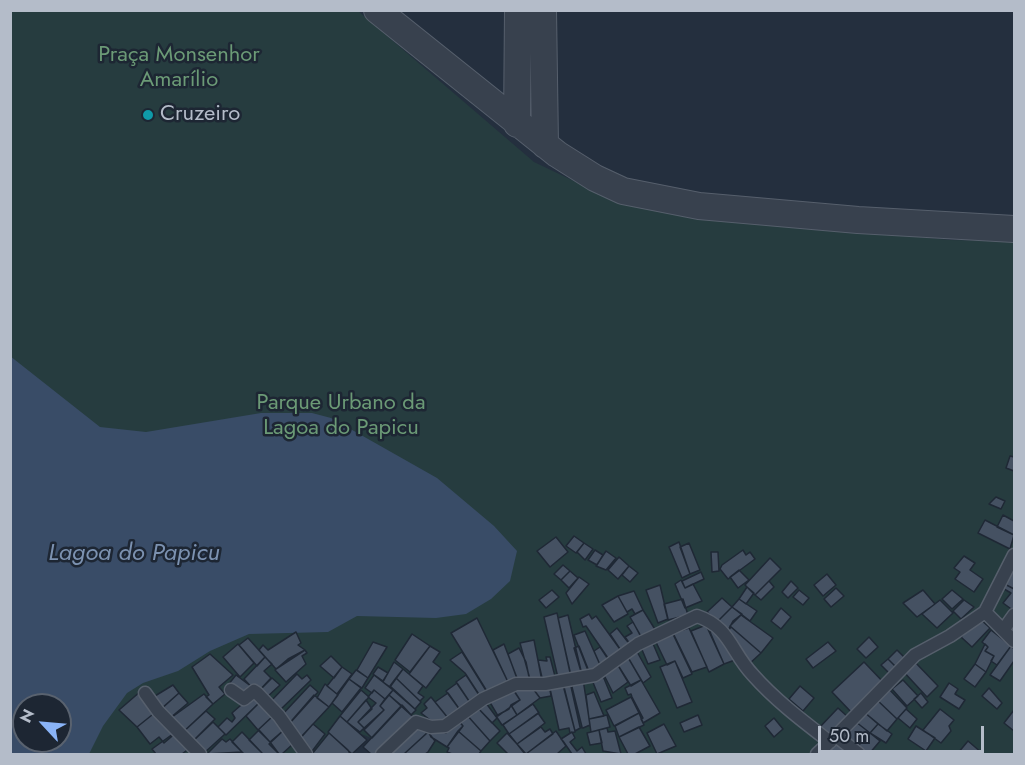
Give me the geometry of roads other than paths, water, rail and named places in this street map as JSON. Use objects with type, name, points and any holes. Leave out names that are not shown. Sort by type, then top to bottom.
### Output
[{"type":"street","points":[[377,10],[571,165],[613,188],[673,203],[858,220],[1014,229]]},
{"type":"street","points":[[517,124],[518,10]]},
{"type":"street","points":[[543,10],[545,144]]},
{"type":"lane","points":[[817,754],[915,655],[950,636],[986,612],[1014,555]]},
{"type":"lane","points":[[986,612],[1005,629],[1014,641]]},
{"type":"lane","points":[[1005,629],[1014,615]]},
{"type":"lane","points":[[382,754],[416,722],[431,727],[445,726],[483,699],[516,684],[545,684],[595,675],[639,644],[697,616],[708,620],[724,632],[752,675],[833,739],[859,754]]},
{"type":"lane","points":[[231,690],[244,699],[255,691],[269,703],[306,754]]},
{"type":"lane","points":[[146,693],[158,711],[200,754]]},
{"type":"water","name":"Lagoa do Papicu","points":[[10,356],[100,427],[146,432],[261,413],[312,413],[331,418],[437,478],[494,526],[517,551],[510,581],[491,599],[466,614],[436,618],[357,616],[328,632],[249,634],[210,651],[178,671],[143,683],[127,693],[103,726],[89,754],[11,754]]},
{"type":"place","name":"Cruzeiro","points":[[148,115]]},
{"type":"park label","name":"Praça Monsenhor Amarílio","points":[[179,68]]},
{"type":"park label","name":"Parque Urbano da Lagoa do Papicu","points":[[341,416]]}]
